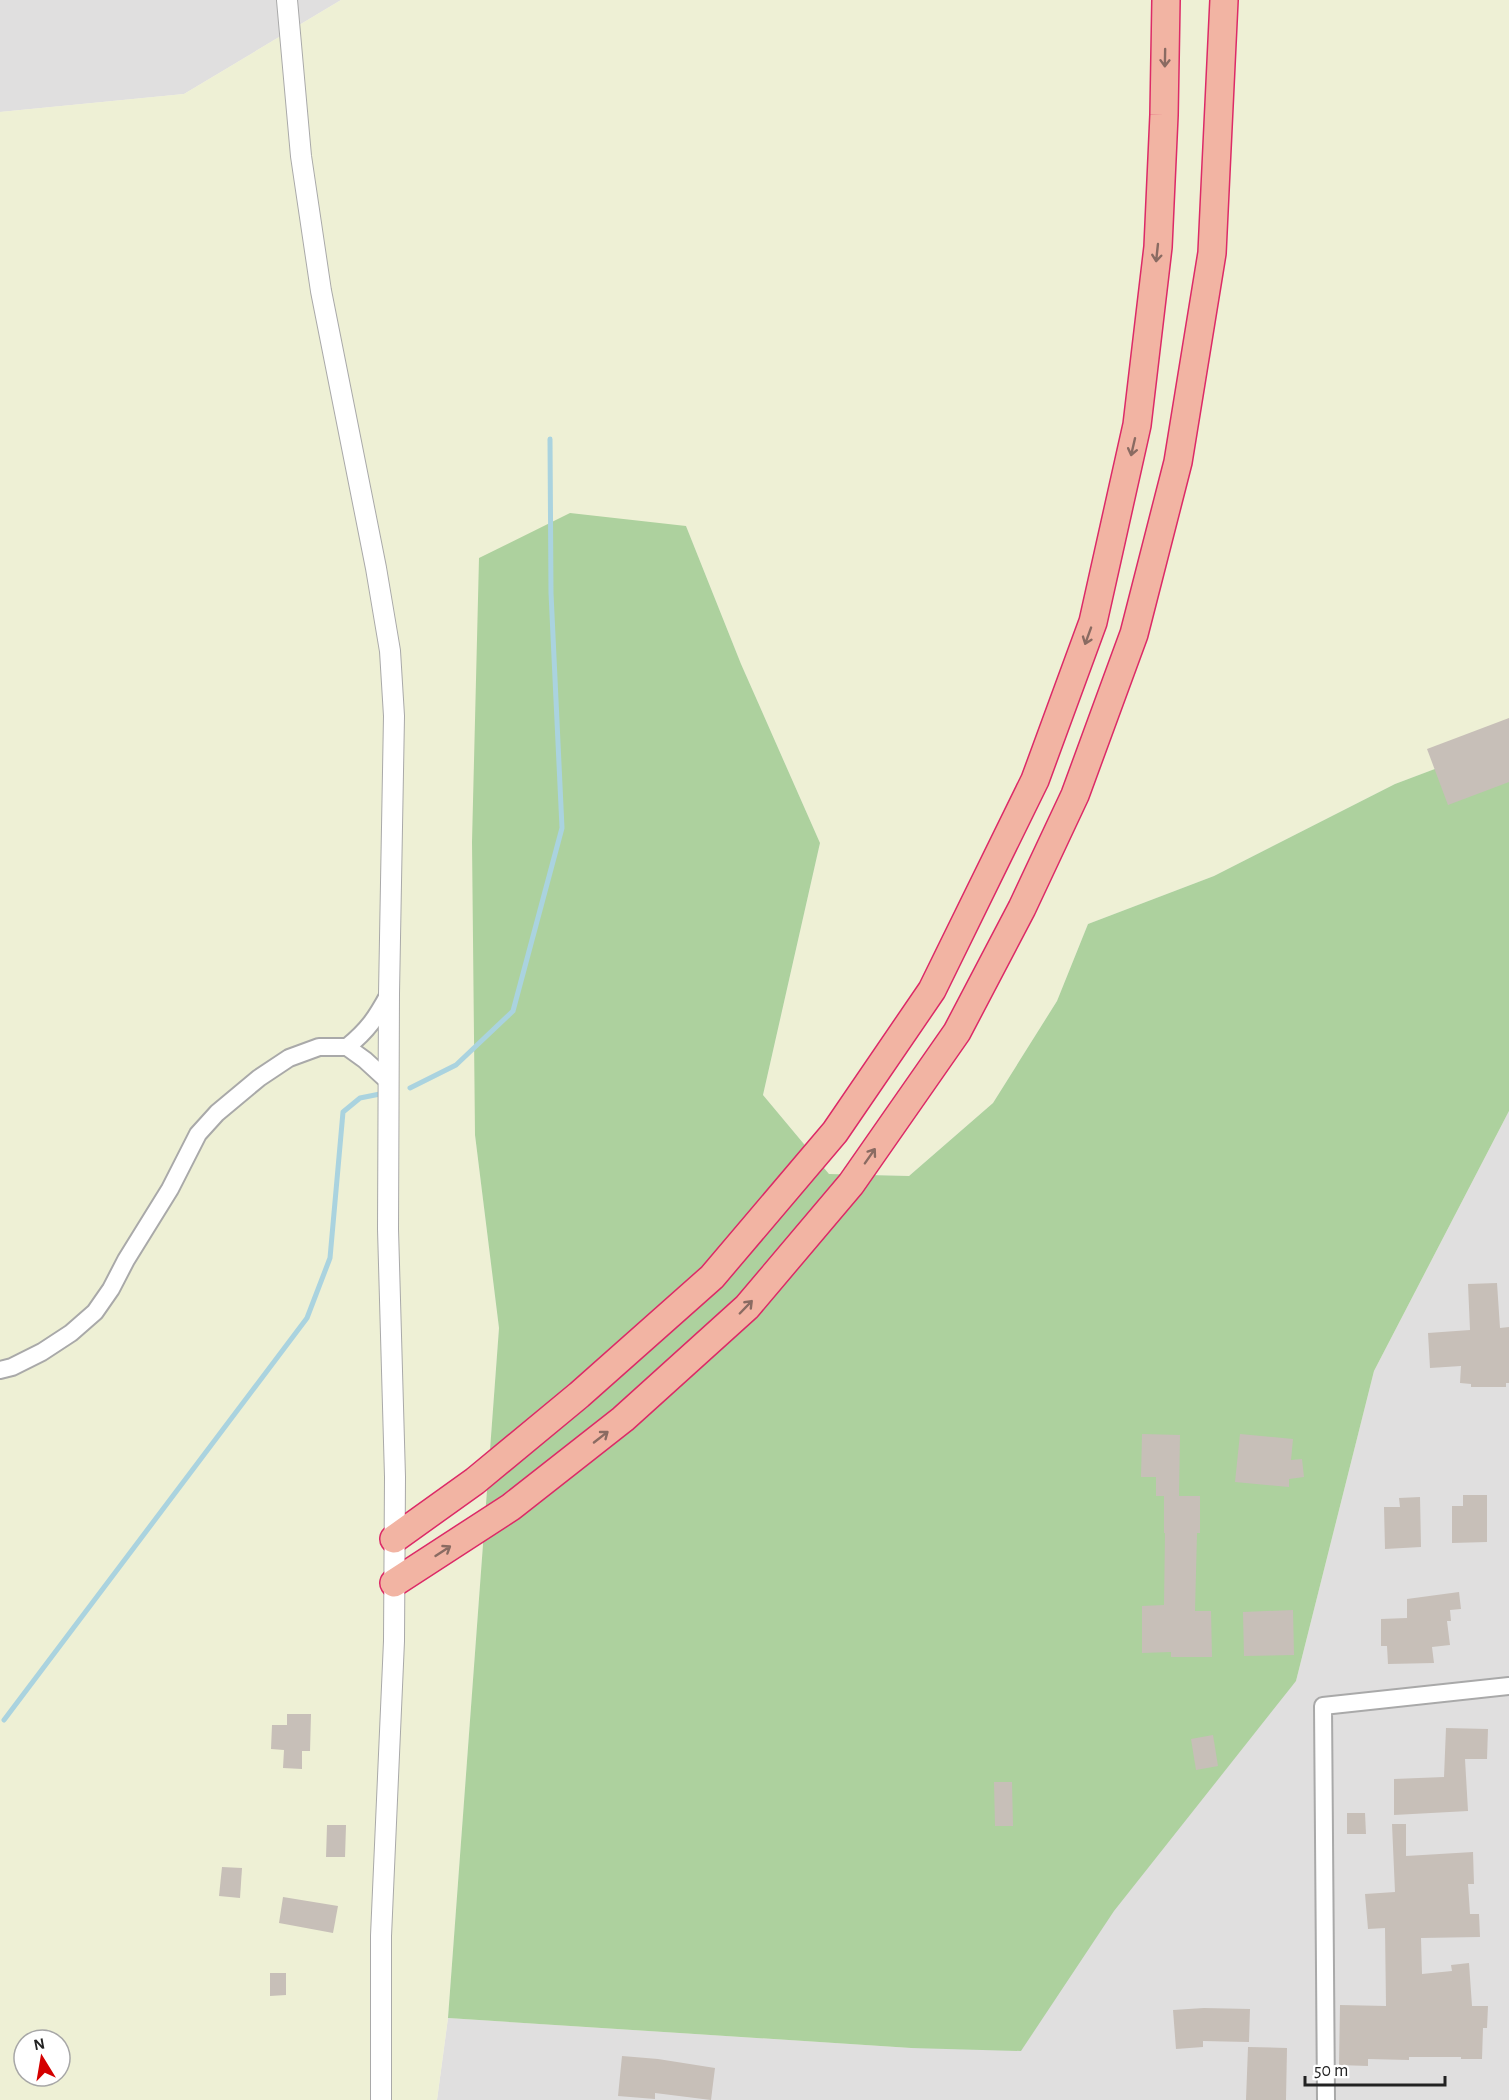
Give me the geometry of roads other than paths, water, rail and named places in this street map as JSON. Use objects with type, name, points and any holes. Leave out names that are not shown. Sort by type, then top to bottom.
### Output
[{"type":"highway","points":[[394,1539],[475,1481],[579,1395],[712,1277],[835,1132],[932,990],[1035,780],[1093,622],[1137,425],[1140,402],[1158,247],[1166,0]]},
{"type":"highway","points":[[394,1583],[511,1507],[623,1419],[747,1307],[851,1184],[957,1032],[1022,909],[1075,795],[1134,634],[1178,462],[1212,253],[1224,0]]},
{"type":"street","points":[[287,0],[301,156],[321,291],[372,545],[390,651],[394,716],[388,1229],[394,1477],[394,1641],[381,1936],[381,2100]]},
{"type":"street","points":[[347,1047],[366,1032],[379,1014],[389,994]]},
{"type":"street","points":[[0,1370],[12,1367],[42,1352],[71,1333],[95,1312],[170,1189],[198,1134],[217,1113],[289,1058],[319,1047],[347,1047],[389,1082]]},
{"type":"street","points":[[1326,2100],[1323,1706],[1509,1686]]},
{"type":"waterway","points":[[410,1088],[456,1065],[513,1011],[562,828],[551,593],[550,439]]},
{"type":"waterway","points":[[4,1720],[307,1318],[330,1258],[343,1112],[360,1098],[380,1094]]}]
